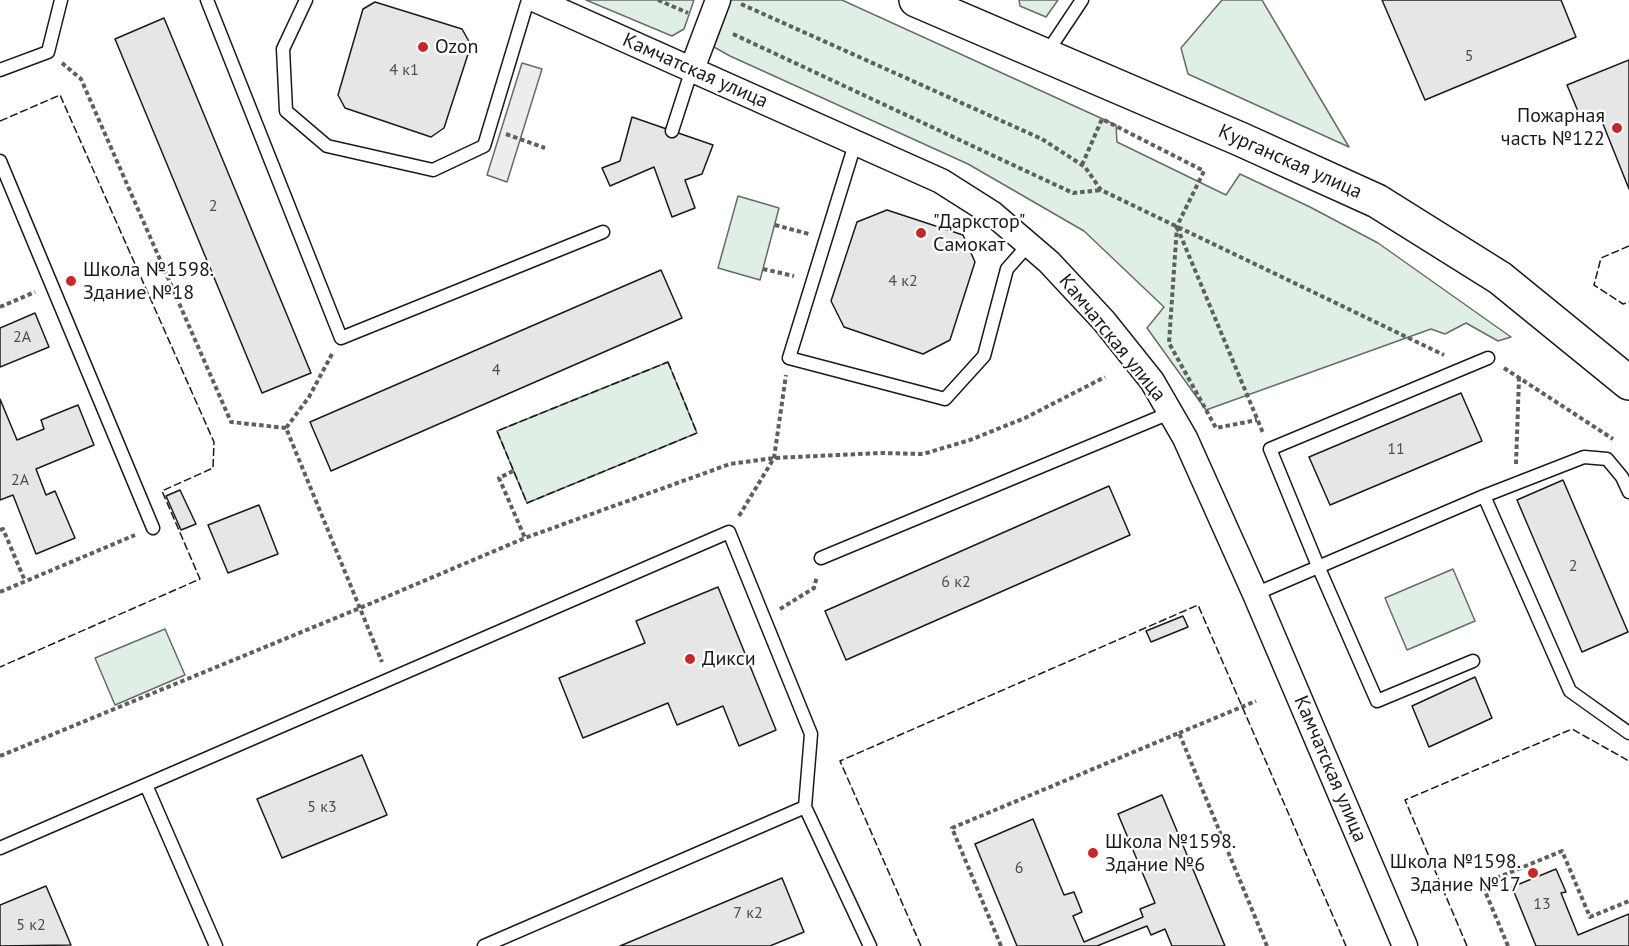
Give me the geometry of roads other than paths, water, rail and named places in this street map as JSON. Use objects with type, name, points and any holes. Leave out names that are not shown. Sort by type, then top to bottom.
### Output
[{"type":"street","name":"Камчатская улица","points":[[536,0],[941,181],[993,213],[1049,262],[1104,321],[1152,381],[1172,412],[1255,594],[1405,946]]},
{"type":"street","points":[[692,69],[718,0]]},
{"type":"street","name":"Курганская улица","points":[[916,0],[1377,201],[1500,278],[1629,383]]},
{"type":"lane","points":[[0,70],[48,52],[61,0]]},
{"type":"lane","points":[[207,0],[341,338],[603,232]]},
{"type":"lane","points":[[306,0],[284,49],[286,111],[327,146],[433,170],[484,146],[528,0]]},
{"type":"lane","points":[[1045,56],[1082,0]]},
{"type":"lane","points":[[672,131],[692,69]]},
{"type":"lane","points":[[855,144],[789,358],[945,399],[984,356],[1007,269],[1029,244]]},
{"type":"lane","points":[[0,161],[153,528]]},
{"type":"lane","points":[[1473,661],[1377,701],[1270,449],[1488,358]]},
{"type":"lane","points":[[821,558],[1172,412]]},
{"type":"lane","points":[[1255,594],[1484,496],[1584,457],[1607,459],[1622,477],[1629,492]]},
{"type":"lane","points":[[1484,496],[1570,691],[1629,733]]},
{"type":"lane","points":[[0,848],[729,532],[811,734],[805,807],[870,946]]},
{"type":"lane","points":[[146,785],[216,946]]},
{"type":"lane","points":[[484,946],[805,807]]},
{"type":"place","name":"Ozon","points":[[423,47]]},
{"type":"place","name":"Пожарная часть №122","points":[[1617,128]]},
{"type":"place","name":"\"Даркстор\" Самокат","points":[[921,233]]},
{"type":"place","name":"Школа №1598. Здание №18","points":[[71,281]]},
{"type":"place","name":"Дикси","points":[[690,659]]},
{"type":"place","name":"Школа №1598. Здание №6","points":[[1093,853]]},
{"type":"place","name":"Школа №1598. Здание №17","points":[[1533,873]]}]
